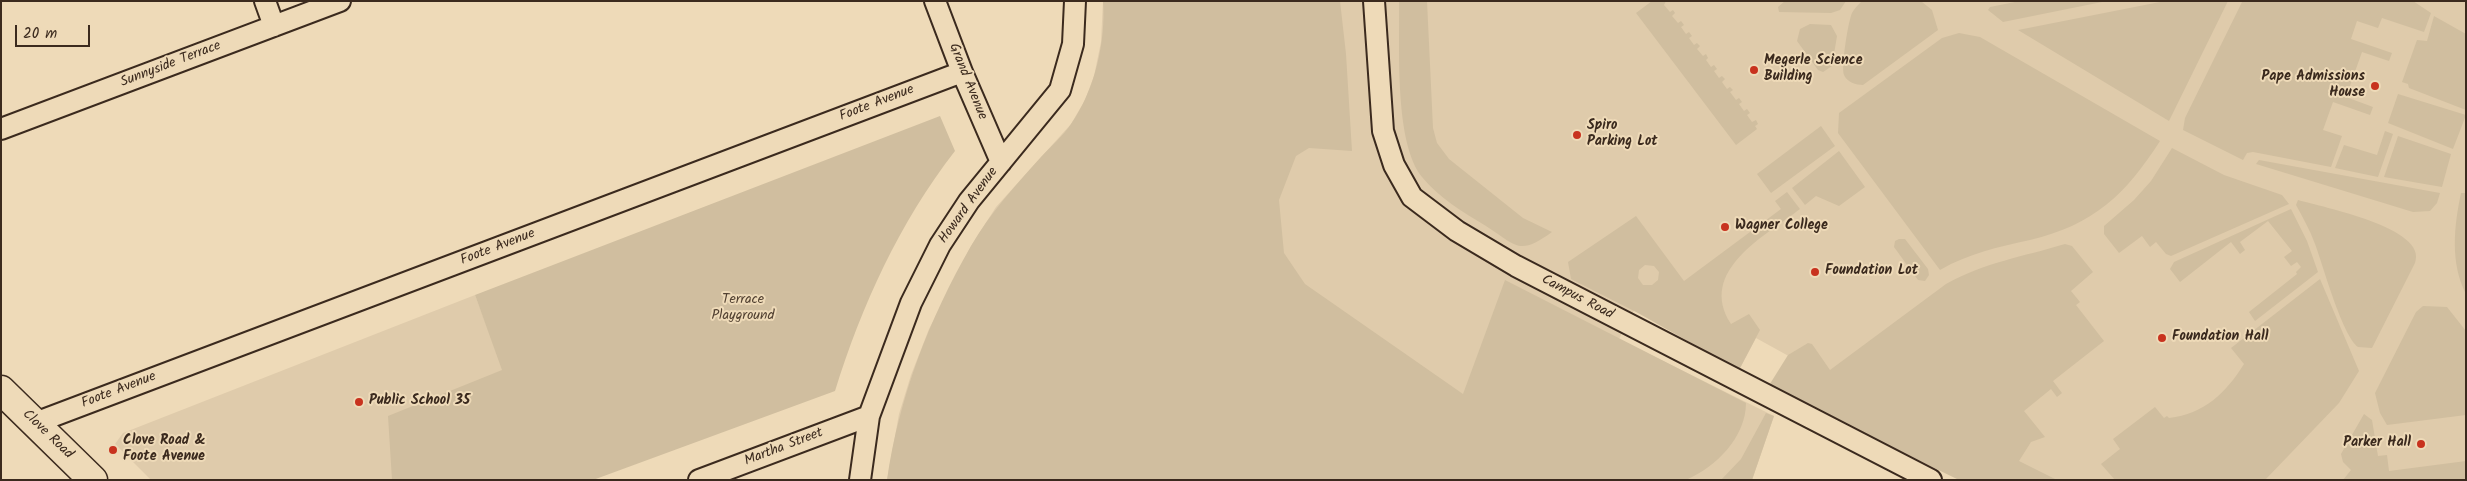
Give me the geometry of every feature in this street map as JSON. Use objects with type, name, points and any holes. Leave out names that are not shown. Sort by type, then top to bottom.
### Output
[{"type":"main road","name":"Clove Road","points":[[1,390],[93,480]]},
{"type":"street","points":[[265,1],[274,26]]},
{"type":"street","name":"Sunnyside Terrace","points":[[1,129],[340,1]]},
{"type":"street","name":"Grand Avenue","points":[[934,1],[1001,162]]},
{"type":"street","name":"Howard Avenue","points":[[860,480],[869,416],[911,303],[940,245],[969,201],[1060,90],[1073,44],[1075,1]]},
{"type":"street","name":"Campus Road","points":[[1374,1],[1383,130],[1394,165],[1412,197],[1457,231],[1516,266],[1931,480]]},
{"type":"street","name":"Foote Avenue","points":[[35,423],[962,72]]},
{"type":"street","name":"Martha Street","points":[[699,480],[869,416]]},
{"type":"shaded area","name":"Wagner College","points":[[1103,1],[2466,1],[2466,480],[2013,480],[1756,338],[1739,370],[1638,303],[1619,339],[1774,416],[1752,480],[887,480],[899,414],[911,375],[929,329],[971,246],[996,207],[1071,124],[1085,100],[1094,76],[1101,42]]},
{"type":"shaded area","name":"Public School 35","points":[[475,295],[545,480],[151,480],[115,444],[123,433]]},
{"type":"green space","points":[[1103,1],[1340,1],[1346,54],[1352,151],[1309,148],[1296,156],[1279,200],[1284,253],[1305,284],[1463,394],[1505,280],[1746,403],[1745,416],[1735,439],[1718,459],[1686,480],[887,480],[899,419],[918,359],[929,330],[956,274],[986,222],[1012,189],[1061,137],[1087,96],[1101,49]]},
{"type":"green space","points":[[1399,1],[1427,1],[1433,128],[1437,143],[1449,159],[1523,218],[1552,232],[1541,239],[1525,246],[1518,246],[1512,243],[1452,204],[1436,192],[1422,177],[1413,161],[1403,118],[1399,68]]},
{"type":"green space","points":[[1652,1],[1666,1],[1664,5],[1670,12],[1673,10],[1675,13],[1672,16],[1678,23],[1681,21],[1684,25],[1681,27],[1686,34],[1689,32],[1692,36],[1689,38],[1694,45],[1697,43],[1700,46],[1697,49],[1703,56],[1706,54],[1708,58],[1706,60],[1711,67],[1714,65],[1717,69],[1714,71],[1719,78],[1722,76],[1725,79],[1722,82],[1727,89],[1730,87],[1733,90],[1730,92],[1736,100],[1739,98],[1742,102],[1739,104],[1744,111],[1747,109],[1750,113],[1747,115],[1752,122],[1756,120],[1758,124],[1755,126],[1757,129],[1736,145],[1636,13]]},
{"type":"green space","points":[[1785,1],[1846,1],[1840,10],[1831,13],[1779,12],[1778,7]]},
{"type":"green space","points":[[1862,1],[1922,2],[1932,10],[1938,30],[1863,85],[1849,81],[1845,77],[1843,70],[1850,18]]},
{"type":"green space","points":[[2020,1],[2107,1],[2003,22],[1988,10],[1990,7]]},
{"type":"green space","points":[[2165,1],[2228,1],[2169,121],[2018,30]]},
{"type":"green space","points":[[2413,1],[2431,13],[2424,32],[2382,18],[2378,28],[2357,21],[2351,39],[2392,53],[2389,61],[2362,52],[2346,97],[2373,107],[2370,115],[2333,102],[2323,130],[2342,136],[2331,167],[2253,152],[2247,153],[2243,160],[2183,130],[2185,118],[2242,2]]},
{"type":"green space","points":[[2434,16],[2466,34],[2466,110],[2409,88],[2408,84],[2402,82],[2417,40],[2427,41]]},
{"type":"green space","points":[[1810,24],[1831,25],[1837,36],[1832,66],[1823,72],[1818,70],[1797,41],[1800,29]]},
{"type":"green space","points":[[1959,33],[1980,37],[2160,141],[2121,192],[2106,205],[2073,226],[2053,234],[1984,251],[1940,270],[1838,133],[1839,113],[1942,38]]},
{"type":"green space","points":[[2398,94],[2466,115],[2453,149],[2388,123]]},
{"type":"green space","name":"Terrace Playground","points":[[940,116],[955,151],[916,207],[884,266],[857,327],[835,391],[593,480],[392,480],[388,416],[502,370],[475,295]]},
{"type":"green space","points":[[1821,126],[1835,146],[1771,193],[1757,174]]},
{"type":"green space","points":[[2385,131],[2393,134],[2378,177],[2335,168],[2344,145],[2377,155]]},
{"type":"green space","points":[[2398,136],[2451,154],[2442,187],[2384,177]]},
{"type":"green space","points":[[2172,148],[2224,175],[2282,195],[2289,204],[2171,256],[2166,254],[2156,242],[2150,247],[2142,236],[2119,253],[2104,234],[2104,226],[2134,200],[2151,181]]},
{"type":"green space","points":[[1839,151],[1865,187],[1839,206],[1816,196],[1805,205],[1792,188]]},
{"type":"green space","points":[[2259,160],[2440,193],[2437,203],[2430,211],[2413,212],[2256,164]]},
{"type":"green space","points":[[1787,192],[1800,209],[1754,243],[1740,257],[1729,271],[1723,287],[1723,305],[1731,324],[1749,314],[1760,330],[1739,370],[1638,313],[1571,279],[1568,262],[1636,216],[1684,281],[1781,209],[1775,201]],"holes":[[[1645,265],[1654,266],[1659,272],[1658,280],[1652,285],[1643,285],[1638,278],[1639,270]]]},
{"type":"green space","points":[[2461,193],[2466,193],[2466,294],[2457,270],[2455,244],[2455,231]]},
{"type":"green space","points":[[2298,200],[2371,221],[2406,239],[2415,251],[2415,263],[2372,348],[2358,347],[2352,340],[2339,315],[2313,239],[2296,205]]},
{"type":"green space","points":[[2291,209],[2307,241],[2318,272],[2255,321],[2249,312],[2297,274],[2296,272],[2301,267],[2297,262],[2291,266],[2284,257],[2292,251],[2268,221],[2240,242],[2245,250],[2240,254],[2231,242],[2180,282],[2170,269],[2174,262]]},
{"type":"green space","points":[[1905,239],[1928,269],[1929,275],[1925,281],[1918,280],[1894,247],[1895,241]]},
{"type":"green space","points":[[2065,244],[2072,246],[2093,272],[2071,291],[2080,302],[2076,305],[2104,341],[2053,381],[2062,393],[2057,397],[2051,389],[2024,411],[2045,437],[2031,442],[2019,461],[2057,480],[1959,480],[1768,387],[1788,355],[1808,343],[1812,344],[1830,370],[1946,284],[1975,270]]},
{"type":"green space","points":[[2320,279],[2359,371],[2339,403],[2265,480],[2115,480],[2101,464],[2120,449],[2113,439],[2155,407],[2164,418],[2167,416],[2169,418],[2193,412],[2213,400],[2230,384],[2244,364],[2231,348]]},
{"type":"green space","points":[[2423,306],[2447,307],[2466,331],[2466,415],[2387,425],[2380,413],[2375,393],[2416,312]]},
{"type":"green space","points":[[1766,413],[1774,416],[1752,480],[1721,480],[1741,459]]},
{"type":"green space","points":[[2364,414],[2372,420],[2378,456],[2387,455],[2389,471],[2466,461],[2466,480],[2343,480],[2351,470],[2343,462],[2341,454]]},
{"type":"place","name":"Megerle Science Building","points":[[1754,70]]},
{"type":"place","name":"Pape Admissions House","points":[[2375,86]]},
{"type":"place","name":"Spiro Parking Lot","points":[[1577,135]]},
{"type":"place","name":"Wagner College","points":[[1725,227]]},
{"type":"place","name":"Foundation Lot","points":[[1815,272]]},
{"type":"place","name":"Foundation Hall","points":[[2162,338]]},
{"type":"place","name":"Public School 35","points":[[359,402]]},
{"type":"place","name":"Parker Hall","points":[[2421,444]]},
{"type":"place","name":"Clove Road & Foote Avenue","points":[[113,450]]}]
